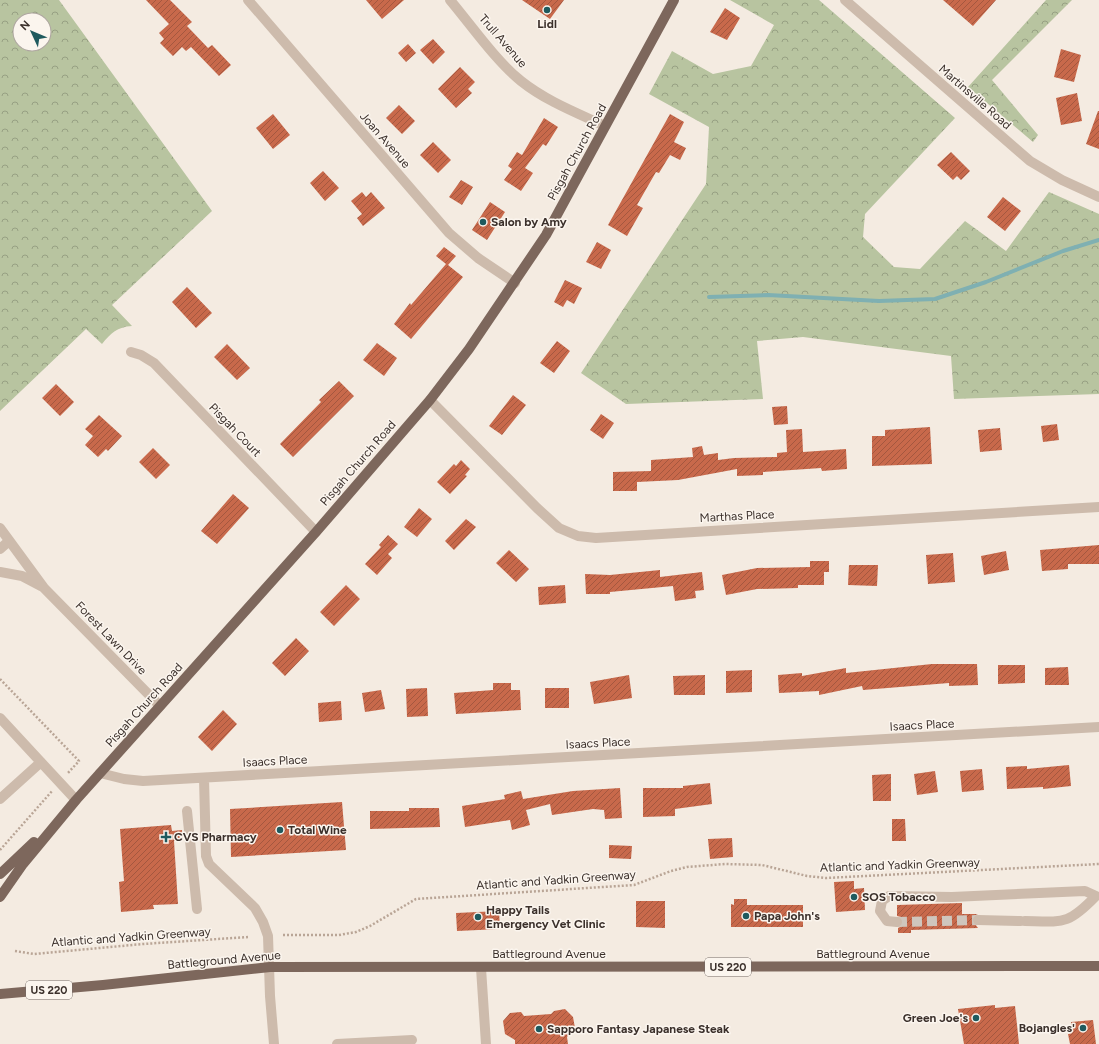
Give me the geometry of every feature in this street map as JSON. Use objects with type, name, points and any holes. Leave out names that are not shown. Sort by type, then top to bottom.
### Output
[{"type":"main road","name":"Pisgah Church Road","points":[[0,897],[23,864],[76,800],[316,532],[430,400],[469,349],[546,235],[674,0]]},
{"type":"main road","points":[[0,874],[68,810]]},
{"type":"main road","name":"Battleground Avenue","points":[[0,994],[103,985],[270,967],[481,968],[1099,966]]},
{"type":"street","name":"Joan Avenue","points":[[248,0],[440,223],[458,242],[478,258],[515,283]]},
{"type":"street","name":"Trull Avenue","points":[[450,0],[521,81],[541,95],[605,126]]},
{"type":"street","name":"Martinsville Road","points":[[845,0],[1030,160],[1062,180],[1099,197]]},
{"type":"street","name":"Pisgah Court","points":[[132,352],[141,355],[154,363],[316,532]]},
{"type":"street","name":"Marthas Place","points":[[430,400],[537,508],[559,528],[578,536],[596,538],[1099,507]]},
{"type":"street","name":"Forest Lawn Drive","points":[[0,528],[44,588],[160,706]]},
{"type":"street","points":[[0,549],[9,540]]},
{"type":"street","name":"Forest Lawn Drive","points":[[0,572],[22,576],[44,588]]},
{"type":"street","points":[[0,718],[76,800]]},
{"type":"street","name":"Isaacs Place","points":[[100,773],[132,781],[204,778],[1099,727]]},
{"type":"street","points":[[0,799],[42,762]]},
{"type":"street","points":[[204,778],[207,860],[215,872],[255,908],[268,936],[270,996],[274,1044]]},
{"type":"street","points":[[186,811],[197,909]]},
{"type":"street","points":[[898,922],[887,921],[880,911],[882,901],[889,896],[952,897],[1085,891],[1098,896],[1078,914],[1061,922],[978,920]]},
{"type":"street","points":[[481,968],[486,1044]]},
{"type":"street","points":[[337,1044],[412,1040]]},
{"type":"path","points":[[0,679],[79,761],[0,850]]},
{"type":"path","name":"Atlantic and Yadkin Greenway","points":[[283,936],[338,935],[356,932],[370,926],[416,899],[634,885],[671,871],[687,867],[725,864],[762,865],[807,876],[826,878],[1099,864]]},
{"type":"path","name":"Atlantic and Yadkin Greenway","points":[[15,951],[34,954],[143,944],[248,937]]},
{"type":"green space","points":[[0,0],[59,0],[212,211],[112,305],[132,326],[118,329],[102,344],[86,329],[0,411]]},
{"type":"green space","points":[[730,0],[819,0],[955,118],[865,214],[863,237],[894,267],[920,269],[965,221],[1006,251],[1049,192],[1099,214],[1099,394],[954,399],[951,356],[803,337],[757,341],[763,399],[626,404],[581,373],[706,184],[709,127],[649,94],[672,51],[713,74],[751,66],[774,25]]},
{"type":"green space","points":[[1046,0],[1072,0],[992,80],[1038,135],[1033,142],[968,87]]},
{"type":"building","points":[[146,0],[170,0],[192,22],[187,26],[208,48],[212,45],[231,65],[219,76],[191,47],[186,51],[182,47],[173,56],[160,43],[164,39],[159,33],[169,24]]},
{"type":"building","points":[[366,0],[404,0],[382,19]]},
{"type":"building","name":"Lidl","points":[[522,0],[564,0],[550,19]]},
{"type":"building","points":[[943,0],[996,0],[973,26]]},
{"type":"building","points":[[725,8],[740,18],[727,40],[710,32]]},
{"type":"building","points":[[433,39],[445,52],[433,64],[420,50]]},
{"type":"building","points":[[408,44],[416,53],[406,62],[398,53]]},
{"type":"building","points":[[1061,49],[1081,55],[1074,82],[1054,77]]},
{"type":"building","points":[[460,67],[475,82],[468,89],[472,93],[456,108],[438,89]]},
{"type":"building","points":[[1077,93],[1082,121],[1061,125],[1056,98]]},
{"type":"building","points":[[399,105],[415,121],[402,134],[386,118]]},
{"type":"building","points":[[1099,111],[1099,149],[1086,144]]},
{"type":"building","points":[[273,114],[290,135],[273,149],[256,128]]},
{"type":"building","points":[[670,114],[684,122],[674,142],[686,148],[680,160],[670,155],[659,173],[656,172],[637,205],[643,208],[627,236],[608,225]]},
{"type":"building","points":[[544,118],[558,127],[546,146],[543,144],[525,168],[533,173],[521,191],[504,180],[512,169],[508,166],[517,152],[522,155]]},
{"type":"building","points":[[433,142],[451,160],[438,173],[420,155]]},
{"type":"building","points":[[951,152],[970,171],[961,180],[957,176],[953,180],[937,165]]},
{"type":"building","points":[[323,171],[339,188],[325,201],[310,183]]},
{"type":"building","points":[[461,180],[473,187],[462,205],[449,197]]},
{"type":"building","points":[[362,192],[366,197],[371,192],[385,208],[363,226],[357,218],[362,214],[351,201]]},
{"type":"building","points":[[1003,197],[1021,211],[1005,231],[987,217]]},
{"type":"building","points":[[490,202],[505,212],[487,240],[472,230]]},
{"type":"building","points":[[597,242],[611,250],[601,269],[586,262]]},
{"type":"building","points":[[444,247],[456,256],[448,265],[463,277],[411,339],[394,324],[410,303],[411,305],[446,264],[436,256]]},
{"type":"building","points":[[565,280],[582,288],[574,304],[567,300],[563,307],[554,302]]},
{"type":"building","points":[[187,287],[212,313],[196,328],[172,302]]},
{"type":"building","points":[[557,341],[570,351],[554,373],[540,363]]},
{"type":"building","points":[[377,343],[397,358],[384,376],[363,360]]},
{"type":"building","points":[[227,344],[250,368],[237,380],[214,357]]},
{"type":"building","points":[[339,381],[354,396],[293,457],[280,444],[321,402],[319,400]]},
{"type":"building","points":[[56,384],[74,402],[60,416],[42,398]]},
{"type":"building","points":[[513,395],[526,405],[502,435],[489,426]]},
{"type":"building","points":[[787,406],[788,424],[774,425],[772,407]]},
{"type":"building","points":[[601,414],[614,423],[603,439],[590,430]]},
{"type":"building","points":[[99,415],[122,436],[108,451],[106,449],[98,457],[85,445],[93,436],[85,429]]},
{"type":"building","points":[[1057,424],[1059,440],[1043,442],[1041,426]]},
{"type":"building","points":[[930,427],[932,464],[872,466],[872,436],[885,436],[885,430]]},
{"type":"building","points":[[1000,428],[1002,450],[980,452],[978,430]]},
{"type":"building","points":[[802,429],[803,452],[846,449],[847,469],[822,471],[821,468],[763,472],[763,475],[737,476],[737,469],[678,480],[637,482],[637,491],[613,491],[613,472],[651,471],[651,460],[693,457],[692,448],[702,446],[704,455],[718,453],[718,460],[777,457],[777,453],[787,452],[786,430]]},
{"type":"building","points":[[153,448],[170,465],[156,479],[139,462]]},
{"type":"building","points":[[461,460],[470,469],[465,475],[467,476],[450,494],[437,482],[454,464],[456,466]]},
{"type":"building","points":[[233,494],[249,508],[217,544],[201,531]]},
{"type":"building","points":[[419,508],[432,519],[417,537],[404,527]]},
{"type":"building","points":[[466,519],[476,527],[454,550],[445,541]]},
{"type":"building","points":[[388,535],[398,544],[388,554],[392,558],[377,575],[365,564],[381,547],[379,545]]},
{"type":"building","points":[[1099,545],[1099,564],[1068,564],[1068,569],[1042,571],[1040,550]]},
{"type":"building","points":[[509,550],[529,569],[516,582],[496,563]]},
{"type":"building","points":[[1006,551],[1009,570],[984,575],[981,556]]},
{"type":"building","points":[[953,553],[955,582],[928,584],[926,555]]},
{"type":"building","points":[[810,561],[829,561],[829,572],[824,572],[824,585],[798,585],[798,588],[757,589],[726,595],[722,575],[757,568],[810,567]]},
{"type":"building","points":[[849,565],[878,565],[877,586],[848,585]]},
{"type":"building","points":[[660,570],[660,577],[702,572],[704,590],[695,591],[696,598],[675,601],[673,586],[610,592],[610,594],[586,594],[585,574],[610,575]]},
{"type":"building","points":[[346,585],[360,599],[334,626],[320,612]]},
{"type":"building","points":[[565,585],[566,603],[539,605],[538,587]]},
{"type":"building","points":[[296,638],[309,651],[285,676],[272,663]]},
{"type":"building","points":[[932,664],[977,664],[978,685],[949,686],[949,683],[863,690],[862,686],[819,695],[819,691],[779,693],[778,675],[802,673],[802,676],[846,668],[846,673]]},
{"type":"building","points":[[998,665],[1025,665],[1025,683],[998,684]]},
{"type":"building","points":[[1068,667],[1069,685],[1045,685],[1045,668]]},
{"type":"building","points":[[752,670],[752,692],[726,693],[726,671]]},
{"type":"building","points":[[629,675],[632,698],[594,704],[590,682]]},
{"type":"building","points":[[705,675],[705,695],[674,695],[673,676]]},
{"type":"building","points":[[493,683],[511,683],[511,690],[520,690],[521,710],[456,714],[454,693],[493,690]]},
{"type":"building","points":[[427,688],[428,716],[407,717],[406,689]]},
{"type":"building","points":[[545,688],[569,688],[569,708],[545,708]]},
{"type":"building","points":[[381,690],[385,709],[365,712],[362,693]]},
{"type":"building","points":[[341,701],[342,720],[319,722],[318,703]]},
{"type":"building","points":[[223,710],[237,724],[212,751],[198,737]]},
{"type":"building","points":[[1069,765],[1071,786],[1043,789],[1043,787],[1007,789],[1006,767],[1027,766],[1027,769]]},
{"type":"building","points":[[982,769],[984,790],[962,792],[960,771]]},
{"type":"building","points":[[935,771],[938,792],[917,795],[914,774]]},
{"type":"building","points":[[891,774],[891,801],[873,801],[872,775]]},
{"type":"building","points":[[710,783],[712,804],[675,809],[675,816],[643,817],[643,788],[683,788],[683,786]]},
{"type":"building","points":[[620,788],[622,818],[605,819],[604,810],[593,809],[552,815],[550,804],[526,810],[530,825],[512,830],[510,820],[465,827],[462,806],[505,799],[504,795],[521,791],[523,799],[573,791]]},
{"type":"building","points":[[342,802],[346,850],[231,857],[230,809]]},
{"type":"building","points":[[409,808],[439,808],[440,827],[370,829],[370,811],[409,811]]},
{"type":"building","points":[[892,819],[905,819],[906,841],[892,841]]},
{"type":"building","name":"CVS Pharmacy","points":[[171,825],[172,831],[182,830],[183,840],[174,841],[178,904],[153,905],[154,909],[121,912],[119,882],[124,881],[120,829]]},
{"type":"building","points":[[732,838],[733,857],[710,859],[708,839]]},
{"type":"building","points":[[609,845],[632,846],[631,859],[609,858]]},
{"type":"building","points":[[854,881],[854,889],[864,888],[865,910],[836,912],[834,882]]},
{"type":"building","points":[[734,899],[747,899],[747,905],[803,905],[803,927],[731,927],[731,904],[734,905]]},
{"type":"building","points":[[636,901],[665,901],[665,928],[636,927]]},
{"type":"building","points":[[962,903],[962,914],[978,914],[973,916],[972,920],[978,928],[911,930],[911,933],[898,933],[898,928],[902,926],[903,922],[901,917],[897,916],[897,905]]},
{"type":"building","name":"Happy Tails Emergency Vet Clinic","points":[[499,911],[500,929],[457,931],[456,913]]},
{"type":"building","points":[[995,1005],[995,1008],[1015,1006],[1019,1044],[964,1044],[958,1009]]},
{"type":"building","points":[[565,1009],[573,1017],[575,1028],[567,1037],[568,1044],[515,1044],[515,1040],[505,1034],[503,1021],[510,1013],[521,1012],[524,1016],[551,1014],[554,1011]]},
{"type":"building","name":"Bojangles'","points":[[1093,1020],[1096,1044],[1070,1044],[1068,1034],[1072,1033],[1071,1022]]},
{"type":"waterway","points":[[709,297],[768,295],[879,301],[935,299],[986,282],[1063,251],[1099,240]]},
{"type":"tunnel","points":[[897,922],[978,920]]},
{"type":"place","name":"Lidl","points":[[547,10]]},
{"type":"place","name":"Salon by Amy","points":[[483,222]]},
{"type":"place","name":"Total Wine","points":[[280,830]]},
{"type":"place","name":"CVS Pharmacy","points":[[166,837]]},
{"type":"place","name":"SOS Tobacco","points":[[854,897]]},
{"type":"place","name":"Papa John's","points":[[746,916]]},
{"type":"place","name":"Happy Tails Emergency Vet Clinic","points":[[478,917]]},
{"type":"place","name":"Green Joe's","points":[[976,1018]]},
{"type":"place","name":"Bojangles'","points":[[1083,1028]]},
{"type":"place","name":"Sapporo Fantasy Japanese Steak","points":[[539,1029]]}]
